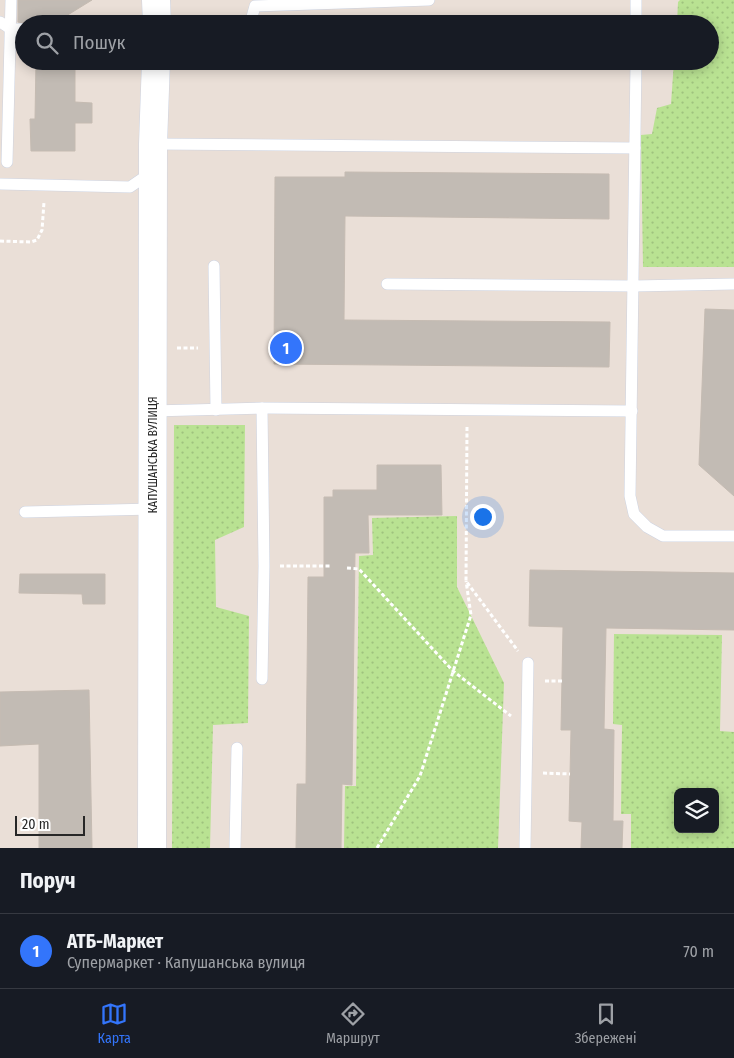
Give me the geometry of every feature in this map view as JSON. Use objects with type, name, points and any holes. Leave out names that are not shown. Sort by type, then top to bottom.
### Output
[{"type":"street","points":[[156,0],[157,15]]},
{"type":"street","name":"КАПУШАНСЬКА ВУЛИЦЯ","points":[[152,848],[153,171],[156,70]]},
{"type":"lane","points":[[11,0],[3,184],[130,187],[153,171]]},
{"type":"lane","points":[[255,3],[429,0]]},
{"type":"lane","points":[[636,0],[636,15]]},
{"type":"lane","points":[[0,22],[11,29],[15,29]]},
{"type":"lane","points":[[636,70],[630,496],[634,514],[647,527],[663,536],[734,536]]},
{"type":"lane","points":[[154,144],[635,148]]},
{"type":"lane","points":[[214,266],[216,410]]},
{"type":"lane","points":[[388,284],[634,286],[734,284]]},
{"type":"lane","points":[[153,411],[262,408],[632,411]]},
{"type":"lane","points":[[262,408],[264,566],[262,679]]},
{"type":"lane","points":[[24,512],[153,509]]},
{"type":"lane","points":[[525,848],[528,663]]},
{"type":"lane","points":[[235,848],[237,748]]},
{"type":"path","points":[[0,241],[30,242],[37,240],[42,230],[46,185]]},
{"type":"path","points":[[170,348],[215,348]]},
{"type":"path","points":[[377,848],[420,776],[471,616],[466,581],[468,410]]},
{"type":"path","points":[[264,566],[330,566]]},
{"type":"path","points":[[348,568],[359,569],[453,671],[527,729]]},
{"type":"path","points":[[466,581],[528,663]]},
{"type":"path","points":[[526,773],[570,774]]},
{"type":"green space","points":[[680,0],[734,0],[734,267],[643,267],[641,135],[652,134],[657,108],[671,104],[673,70],[719,70],[719,15],[677,15],[678,2]]},
{"type":"green space","points":[[174,425],[245,425],[244,527],[215,540],[216,607],[249,616],[248,723],[213,725],[210,848],[172,848]]},
{"type":"green space","points":[[457,516],[457,587],[504,683],[498,848],[344,848],[345,786],[356,786],[359,556],[373,555],[372,518]]},
{"type":"green space","points":[[614,634],[722,635],[720,731],[734,732],[734,848],[631,848],[631,814],[621,814],[622,725],[613,724]]},
{"type":"building","points":[[18,0],[92,0],[68,15],[18,15]]},
{"type":"building","points":[[36,70],[75,70],[75,102],[92,103],[92,123],[75,123],[75,151],[31,151],[30,119],[35,119]]},
{"type":"building","points":[[345,172],[609,174],[609,219],[345,216],[344,320],[610,322],[609,367],[274,364],[275,177],[345,177]]},
{"type":"building","points":[[705,309],[734,310],[734,496],[699,465]]},
{"type":"building","points":[[377,465],[441,465],[442,515],[368,515],[369,553],[355,553],[352,785],[342,784],[341,848],[296,848],[297,784],[306,784],[308,577],[324,577],[324,497],[333,497],[333,490],[377,490]]},
{"type":"building","points":[[530,570],[734,573],[734,630],[606,628],[604,729],[614,730],[613,821],[623,821],[622,848],[581,848],[582,822],[569,821],[571,730],[561,730],[563,627],[529,626]]},
{"type":"building","points":[[20,574],[105,574],[105,604],[83,604],[82,594],[19,593]]},
{"type":"building","points":[[89,690],[92,848],[39,848],[39,744],[0,746],[0,692]]},
{"type":"place","name":"АТБ-Маркет","points":[[286,348]]}]
